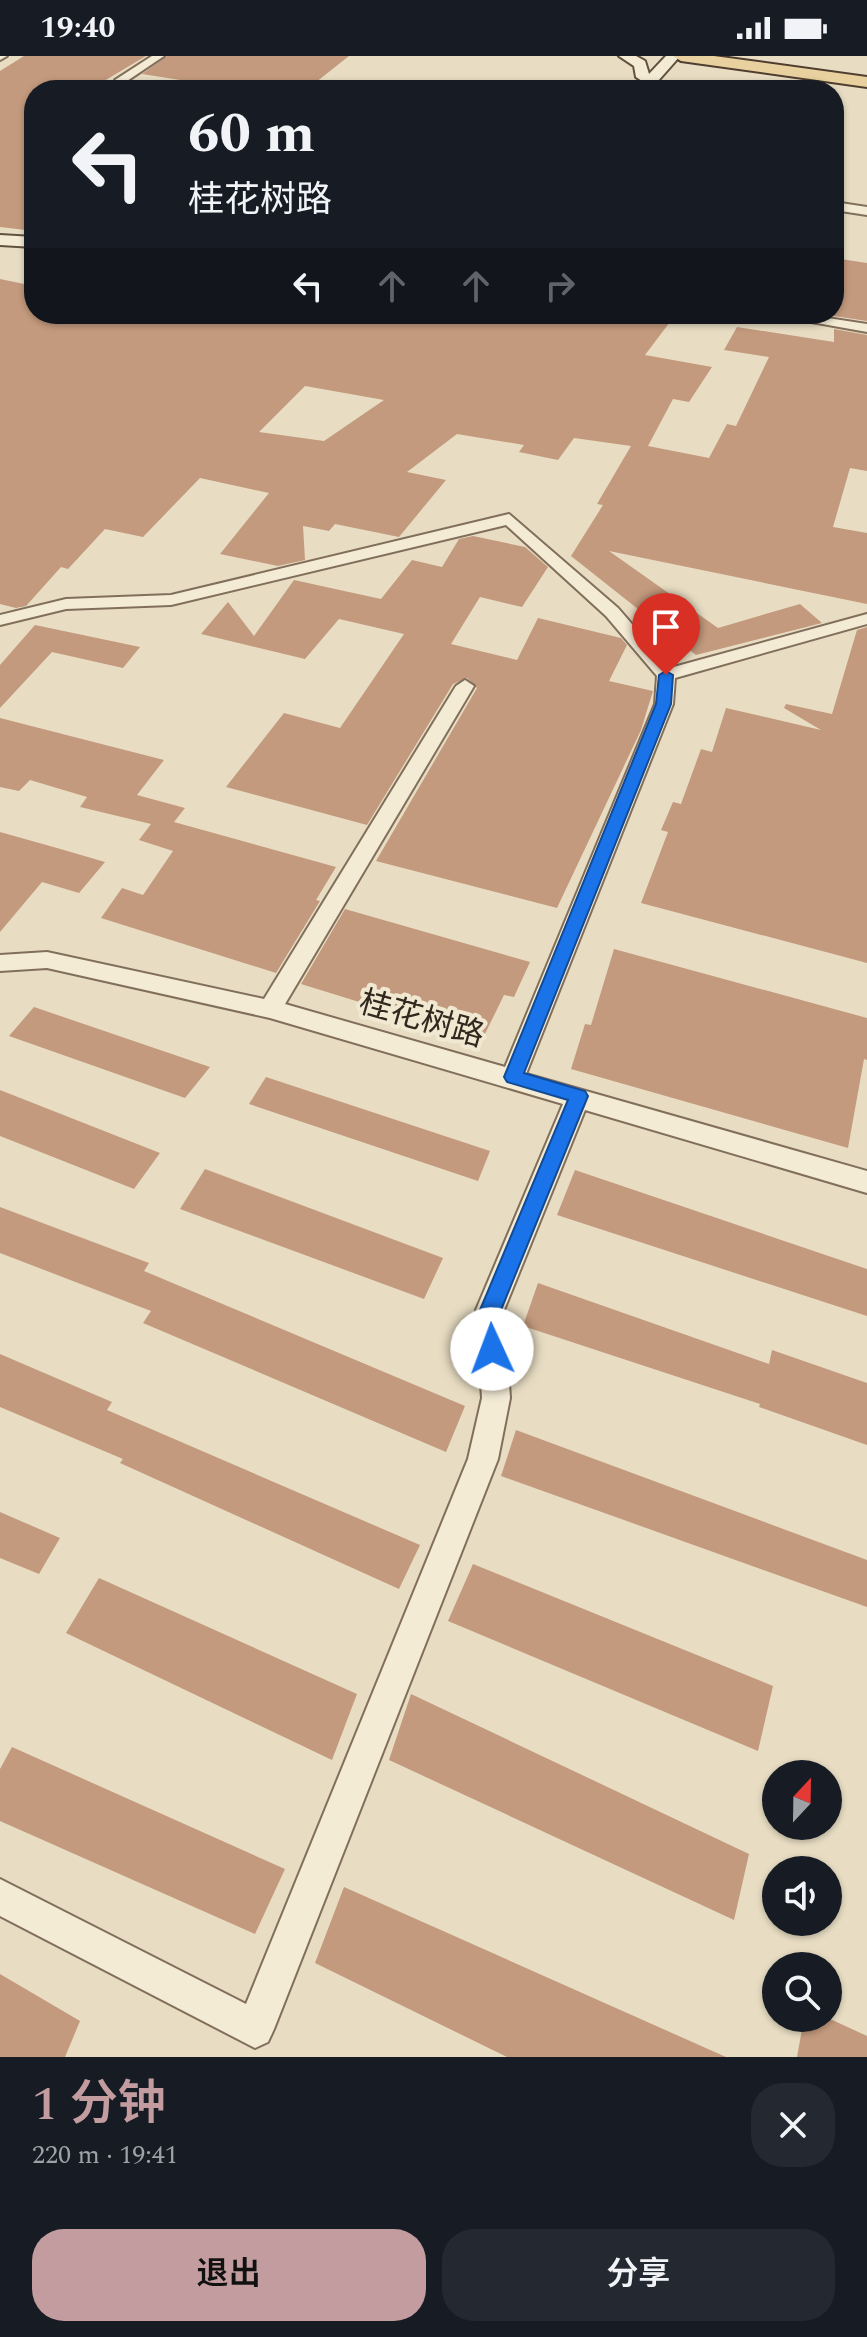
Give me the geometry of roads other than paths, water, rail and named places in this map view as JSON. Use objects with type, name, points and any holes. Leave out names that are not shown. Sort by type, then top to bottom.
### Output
[{"type":"main road","points":[[681,56],[867,79]]},
{"type":"main road","points":[[719,56],[867,79]]},
{"type":"street","points":[[122,80],[159,56]]},
{"type":"street","points":[[626,56],[640,64],[642,80]]},
{"type":"street","points":[[646,80],[662,56]]},
{"type":"street","points":[[647,80],[673,56]]},
{"type":"street","points":[[844,208],[867,211]]},
{"type":"street","points":[[0,240],[24,241]]},
{"type":"street","points":[[0,251],[24,252]]},
{"type":"street","points":[[840,324],[867,328]]},
{"type":"street","points":[[0,620],[66,604],[171,600],[509,519],[612,612],[666,675],[664,704],[513,1077]]},
{"type":"street","points":[[666,675],[867,619]]},
{"type":"street","points":[[270,1009],[465,686]]},
{"type":"street","name":"桂花树路","points":[[0,963],[47,960],[270,1009],[579,1096],[867,1182]]},
{"type":"street","points":[[0,1897],[255,2029],[483,1459],[496,1400],[490,1310],[579,1096]]}]
